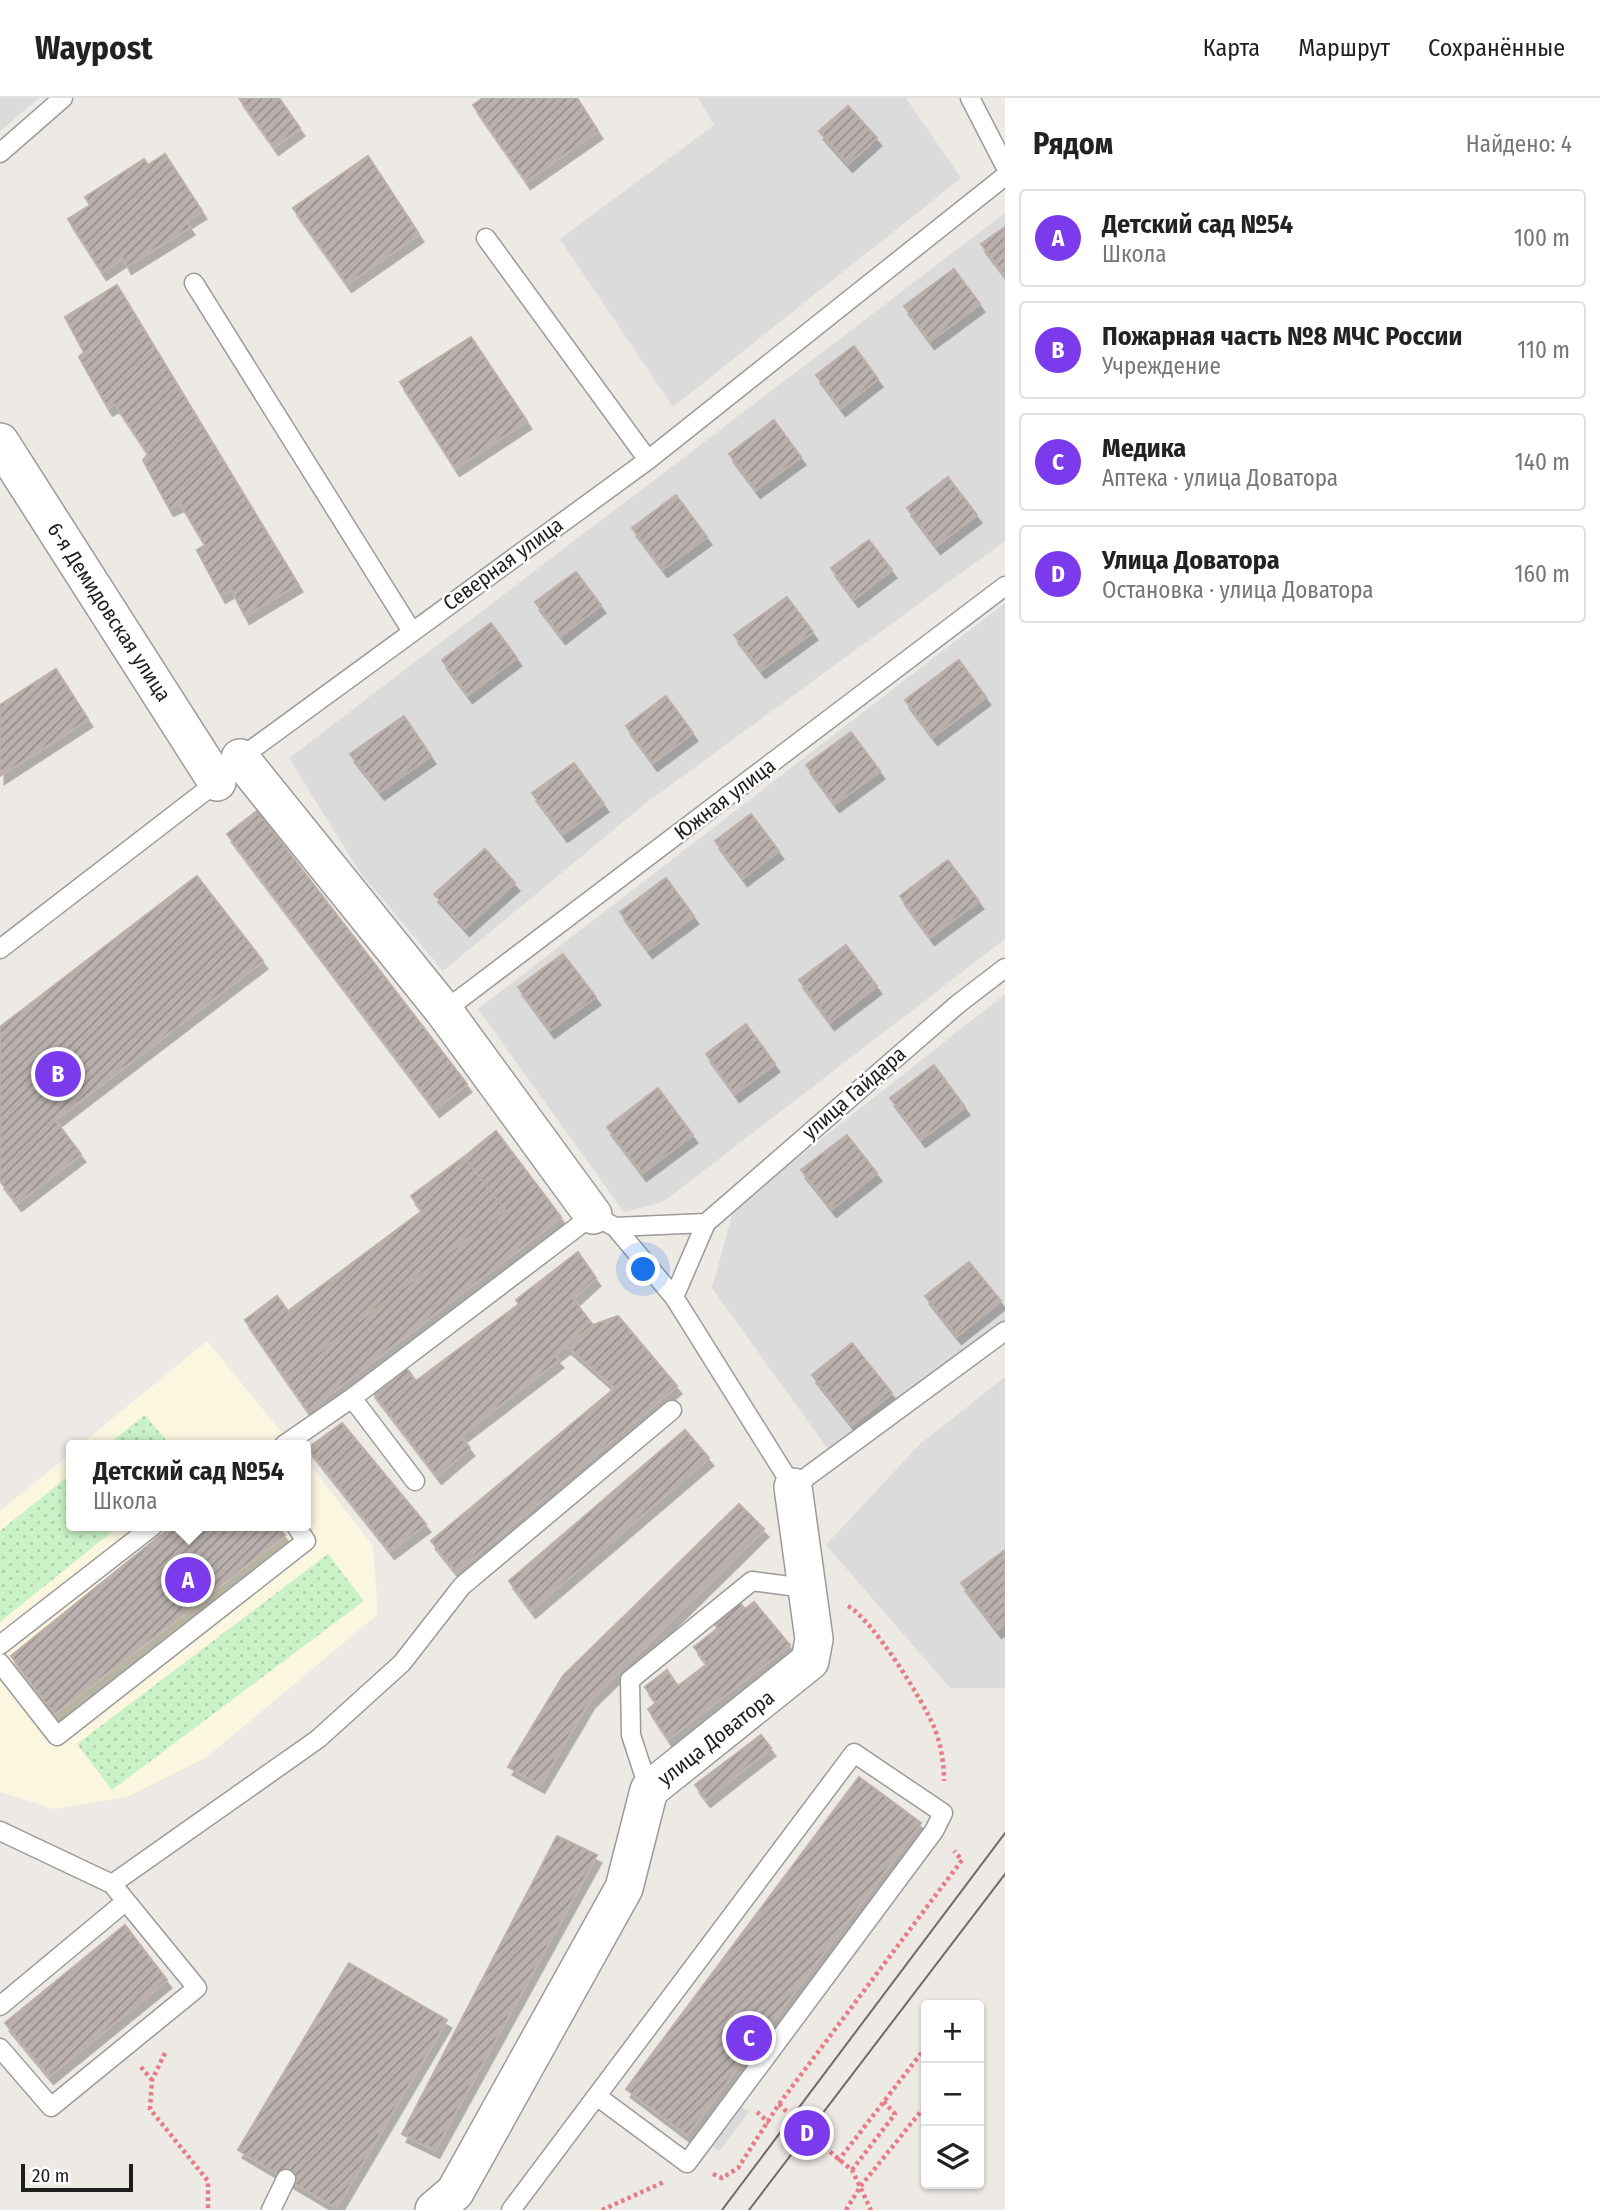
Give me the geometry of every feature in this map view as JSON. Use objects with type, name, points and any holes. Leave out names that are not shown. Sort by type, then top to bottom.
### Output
[{"type":"street","name":"6-я Демидовская улица","points":[[0,442],[229,770],[444,1011],[604,1221]]},
{"type":"street","name":"улица Доватора","points":[[434,2210],[454,2192],[624,1888],[649,1790],[810,1661],[814,1639],[793,1487]]},
{"type":"lane","points":[[0,153],[63,98]]},
{"type":"lane","points":[[970,98],[1005,166]]},
{"type":"lane","name":"Северная улица","points":[[0,949],[411,630],[648,460],[1005,176]]},
{"type":"lane","points":[[486,237],[648,460]]},
{"type":"lane","points":[[194,283],[411,630]]},
{"type":"lane","name":"Южная улица","points":[[444,1011],[1005,586]]},
{"type":"lane","name":"улица Гайдара","points":[[706,1223],[927,1030],[1005,968]]},
{"type":"lane","points":[[604,1221],[674,1297],[793,1487],[1005,1331]]},
{"type":"lane","points":[[291,1440],[604,1221],[706,1223],[674,1297]]},
{"type":"lane","points":[[352,1398],[415,1481]]},
{"type":"lane","points":[[112,1884],[318,1739],[402,1663],[462,1586],[672,1409]]},
{"type":"lane","points":[[0,1645],[147,1531]]},
{"type":"lane","points":[[0,1663],[57,1736],[306,1541],[299,1531]]},
{"type":"lane","points":[[649,1790],[631,1735],[630,1680],[752,1581],[805,1588]]},
{"type":"lane","points":[[511,2210],[854,1753],[943,1813],[934,1831],[687,2163],[597,2097]]},
{"type":"lane","points":[[0,1831],[112,1884],[197,1988],[51,2107],[0,2048]]},
{"type":"lane","points":[[0,2006],[125,1902]]},
{"type":"lane","points":[[271,2210],[286,2179]]},
{"type":"path","points":[[805,1588],[852,1608],[887,1648],[934,1726],[944,1764],[943,1813]]},
{"type":"path","points":[[687,2163],[722,2178],[738,2168],[779,2104],[962,1860]]},
{"type":"path","points":[[172,2008],[173,2036],[152,2080],[150,2109],[208,2181],[208,2210]]},
{"type":"path","points":[[838,2161],[921,2053]]},
{"type":"path","points":[[852,2170],[895,2114],[883,2101]]},
{"type":"path","points":[[779,2104],[838,2161],[852,2170],[871,2210]]},
{"type":"path","points":[[846,2210],[860,2187],[921,2111]]},
{"type":"path","points":[[602,2210],[660,2185]]},
{"type":"shaded area","points":[[0,98],[39,98],[0,131]]},
{"type":"shaded area","points":[[698,98],[906,98],[961,178],[673,407],[560,239],[714,125]]},
{"type":"shaded area","points":[[1005,213],[1005,541],[646,803],[443,971],[359,871],[289,758]]},
{"type":"shaded area","points":[[1005,603],[1005,939],[663,1202],[624,1212],[478,1009]]},
{"type":"shaded area","points":[[1005,994],[1005,1320],[851,1451],[828,1449],[712,1288],[734,1208]]},
{"type":"shaded area","points":[[207,1341],[288,1440],[86,1440]]},
{"type":"shaded area","points":[[1005,1377],[1005,1688],[950,1688],[826,1545],[920,1444]]},
{"type":"shaded area","points":[[66,1457],[66,1531],[311,1531],[311,1466],[373,1546],[378,1614],[207,1757],[127,1797],[54,1809],[0,1792],[0,1511]]},
{"type":"shaded area","points":[[738,2104],[749,2112],[719,2151],[709,2144]]},
{"type":"green space","points":[[145,1415],[166,1440],[113,1440]]},
{"type":"green space","points":[[66,1478],[66,1531],[113,1531],[0,1622],[0,1531]]},
{"type":"green space","points":[[328,1554],[364,1601],[112,1790],[77,1744]]},
{"type":"building","points":[[239,98],[279,98],[300,128],[274,147]]},
{"type":"building","points":[[483,98],[577,98],[598,131],[526,181],[473,105]]},
{"type":"building","points":[[848,106],[877,138],[848,164],[819,131]]},
{"type":"building","points":[[165,154],[202,211],[186,221],[190,227],[127,266],[123,258],[102,272],[68,219],[90,205],[85,197],[144,159],[148,165]]},
{"type":"building","points":[[368,156],[419,234],[347,284],[293,208]]},
{"type":"building","points":[[1005,227],[1005,276],[981,244]]},
{"type":"building","points":[[954,269],[980,304],[930,341],[904,306]]},
{"type":"building","points":[[117,285],[298,584],[245,616],[231,589],[221,595],[197,550],[205,545],[180,503],[169,508],[143,460],[148,454],[115,404],[108,408],[79,357],[84,352],[65,317]]},
{"type":"building","points":[[471,337],[527,421],[455,468],[400,382]]},
{"type":"building","points":[[854,346],[878,379],[841,408],[816,375]]},
{"type":"building","points":[[774,420],[801,457],[756,490],[729,454]]},
{"type":"building","points":[[948,477],[977,515],[936,546],[907,508]]},
{"type":"building","points":[[676,495],[707,537],[663,569],[632,528]]},
{"type":"building","points":[[869,540],[892,570],[854,599],[831,568]]},
{"type":"building","points":[[576,572],[601,605],[561,636],[535,602]]},
{"type":"building","points":[[787,597],[813,632],[761,670],[734,635]]},
{"type":"building","points":[[491,623],[517,658],[468,695],[442,660]]},
{"type":"building","points":[[959,660],[986,697],[933,737],[905,700]]},
{"type":"building","points":[[56,669],[88,719],[0,776],[0,705]]},
{"type":"building","points":[[666,696],[693,733],[653,763],[626,726]]},
{"type":"building","points":[[404,716],[431,756],[380,792],[350,754]]},
{"type":"building","points":[[851,732],[880,771],[835,804],[806,765]]},
{"type":"building","points":[[574,763],[604,804],[563,834],[532,793]]},
{"type":"building","points":[[257,811],[467,1084],[435,1109],[227,834]]},
{"type":"building","points":[[751,814],[779,851],[743,878],[715,841]]},
{"type":"building","points":[[485,849],[515,883],[465,928],[434,894]]},
{"type":"building","points":[[948,860],[979,901],[930,937],[900,896]]},
{"type":"building","points":[[197,876],[263,961],[55,1120],[81,1154],[17,1203],[0,1181],[0,1027]]},
{"type":"building","points":[[666,878],[694,916],[648,950],[620,912]]},
{"type":"building","points":[[846,945],[877,986],[830,1022],[799,980]]},
{"type":"building","points":[[563,954],[596,997],[550,1030],[518,987]]},
{"type":"building","points":[[746,1024],[775,1064],[735,1094],[706,1054]]},
{"type":"building","points":[[934,1065],[965,1107],[921,1139],[890,1098]]},
{"type":"building","points":[[658,1088],[693,1135],[642,1173],[607,1127]]},
{"type":"building","points":[[496,1131],[561,1217],[308,1411],[285,1378],[505,1210],[464,1157]]},
{"type":"building","points":[[847,1135],[877,1173],[832,1209],[801,1170]]},
{"type":"building","points":[[464,1157],[505,1210],[285,1378],[245,1320],[277,1296],[288,1311],[422,1211],[411,1196]]},
{"type":"building","points":[[578,1252],[596,1278],[573,1299],[593,1325],[554,1355],[559,1360],[460,1436],[470,1448],[437,1476],[371,1390],[404,1365],[416,1381],[519,1304],[516,1300]]},
{"type":"building","points":[[969,1262],[1001,1301],[957,1336],[925,1296]]},
{"type":"building","points":[[618,1316],[677,1386],[456,1572],[431,1541],[615,1388],[567,1346],[593,1325]]},
{"type":"building","points":[[852,1343],[892,1393],[852,1425],[812,1375]]},
{"type":"building","points":[[342,1423],[426,1524],[390,1551],[311,1452],[311,1446]]},
{"type":"building","points":[[685,1430],[709,1458],[531,1610],[509,1581]]},
{"type":"building","points":[[739,1504],[764,1529],[590,1700],[540,1785],[508,1767],[563,1676]]},
{"type":"building","points":[[166,1531],[281,1531],[285,1535],[54,1714],[11,1656]]},
{"type":"building","points":[[1005,1550],[1005,1624],[997,1630],[961,1583]]},
{"type":"building","points":[[738,1600],[745,1609],[754,1602],[790,1645],[668,1739],[648,1709],[656,1703],[645,1687],[667,1670],[678,1686],[707,1664],[694,1647],[718,1628],[712,1620]]},
{"type":"building","points":[[761,1735],[771,1748],[706,1799],[695,1785]]},
{"type":"building","points":[[859,1777],[921,1823],[687,2135],[626,2089]]},
{"type":"building","points":[[557,1836],[597,1855],[435,2150],[402,2134]]},
{"type":"building","points":[[125,1925],[167,1980],[49,2076],[5,2023]]},
{"type":"building","points":[[349,1963],[447,2020],[336,2208],[238,2150]]},
{"type":"tram line","points":[[722,2210],[1005,1833]]},
{"type":"tram line","points":[[749,2210],[1005,1874]]},
{"type":"place","name":"Пожарная часть №8 МЧС России","points":[[58,1074]]},
{"type":"place","name":"Детский сад №54","points":[[188,1580]]},
{"type":"place","name":"Медика","points":[[749,2038]]},
{"type":"place","name":"Улица Доватора","points":[[807,2133]]}]
